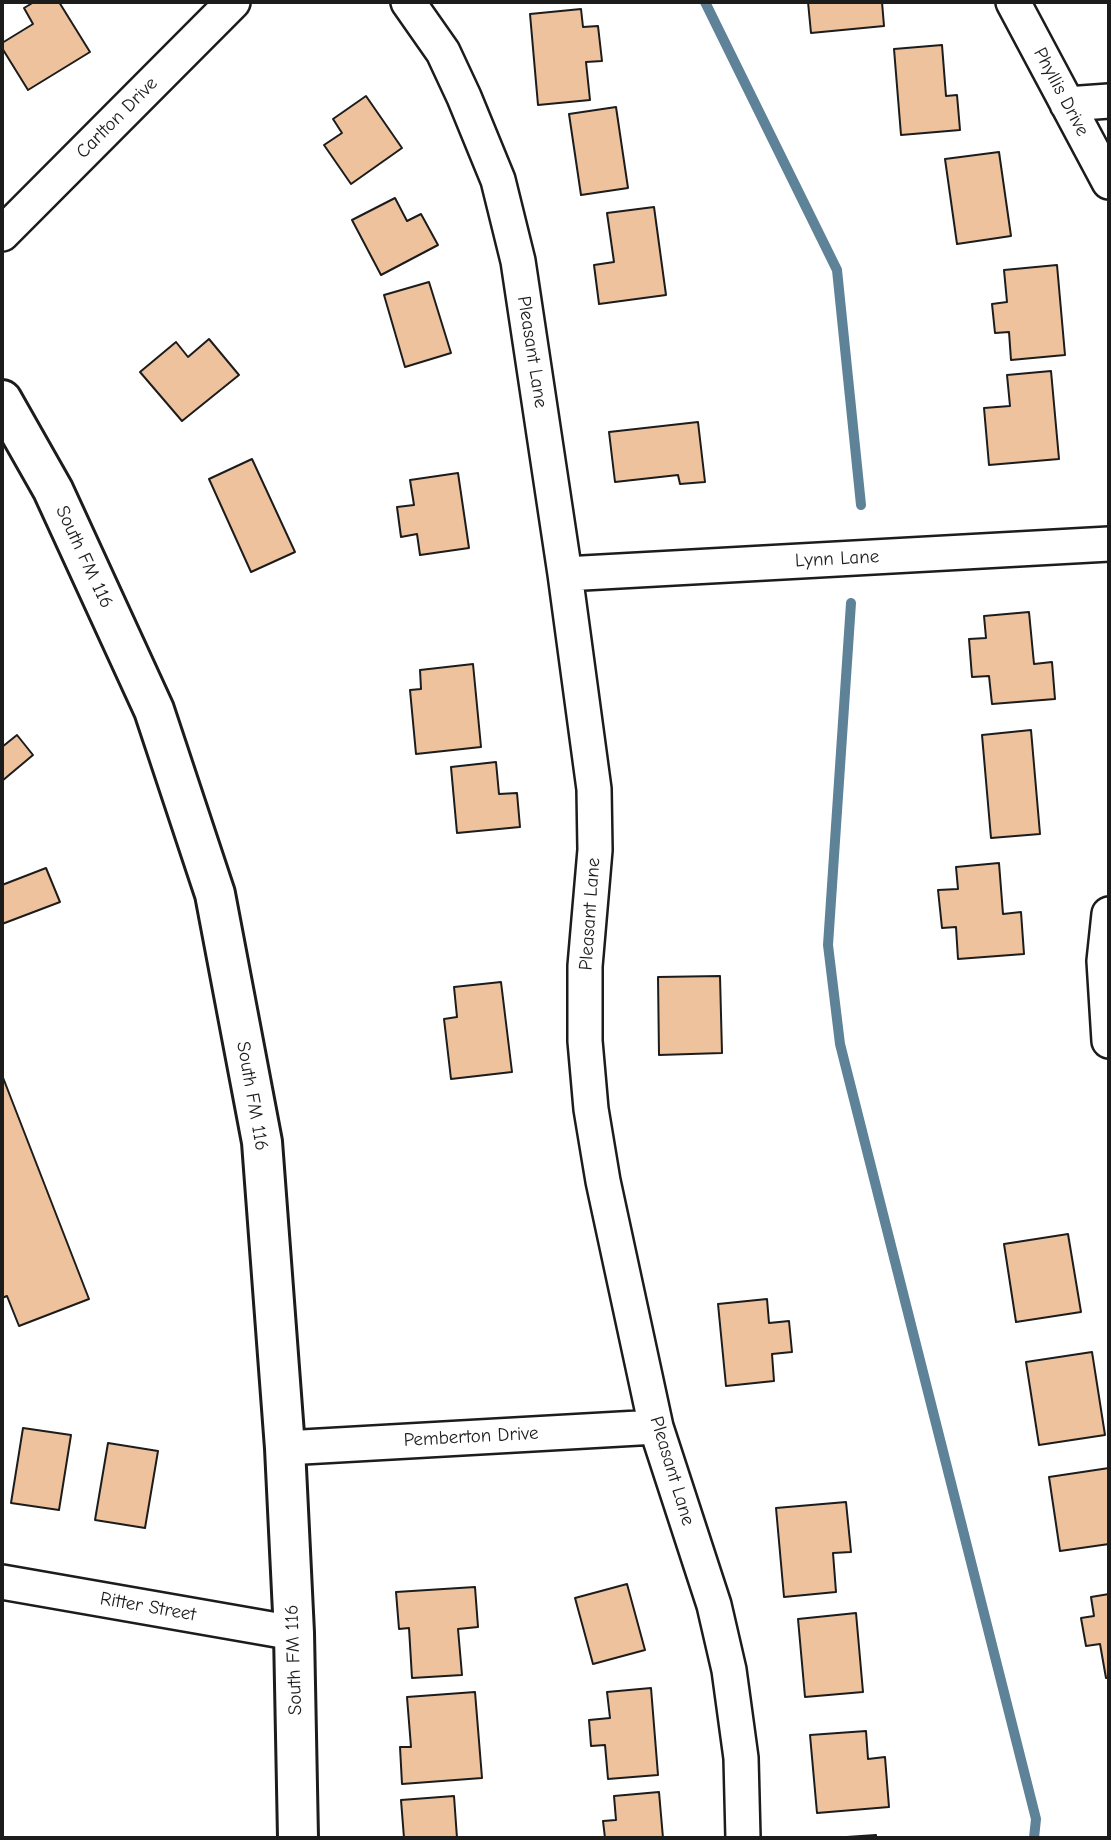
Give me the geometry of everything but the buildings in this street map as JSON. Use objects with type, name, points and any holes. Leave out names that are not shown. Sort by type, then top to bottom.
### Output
[{"type":"main road","name":"South FM 116","points":[[2,400],[53,490],[154,710],[215,894],[262,1142],[285,1448],[298,1838]]},
{"type":"street","name":"Carlton Drive","points":[[2,234],[233,2]]},
{"type":"street","name":"Pleasant Lane","points":[[408,2],[443,52],[464,97],[498,180],[518,261],[594,789],[595,850],[585,965],[585,1041],[591,1109],[603,1181],[656,1427],[714,1605],[729,1670],[741,1758],[743,1838]]},
{"type":"street","name":"Phyllis Drive","points":[[1013,2],[1109,183]]},
{"type":"street","points":[[1067,104],[1109,101]]},
{"type":"street","name":"Lynn Lane","points":[[565,573],[1109,544]]},
{"type":"street","points":[[1109,914],[1104,961],[1109,1041]]},
{"type":"street","name":"Pemberton Drive","points":[[285,1448],[656,1427]]},
{"type":"street","name":"Ritter Street","points":[[2,1582],[293,1633]]},
{"type":"waterway","points":[[705,2],[837,270],[861,505]]},
{"type":"waterway","points":[[851,603],[828,945],[840,1044],[1036,1819],[1034,1838]]}]
